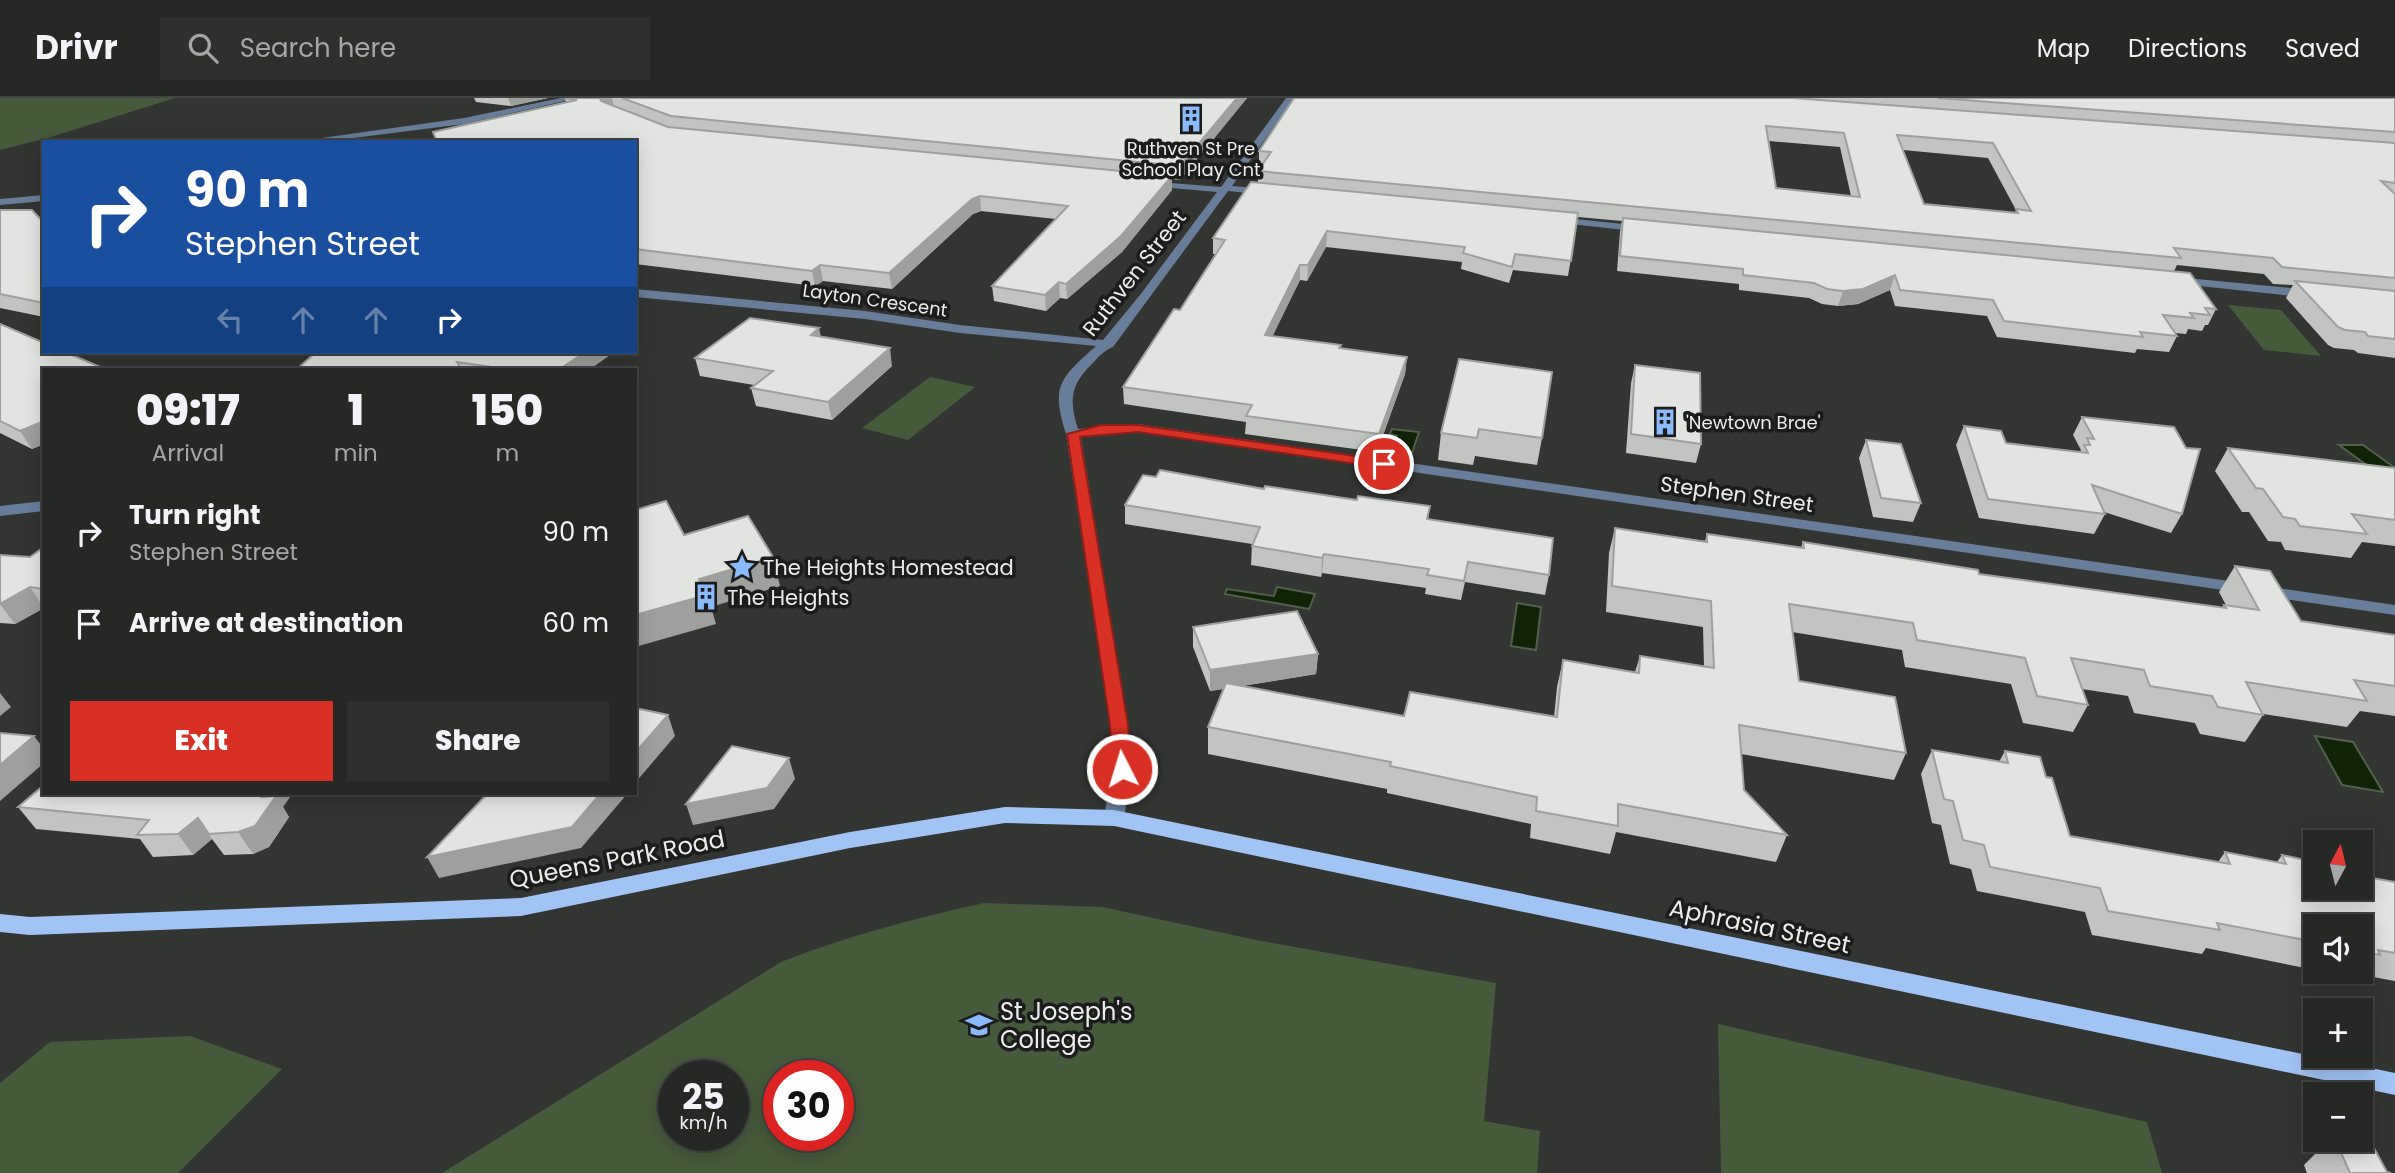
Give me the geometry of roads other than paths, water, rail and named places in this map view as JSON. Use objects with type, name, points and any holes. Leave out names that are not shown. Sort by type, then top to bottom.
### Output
[{"type":"main road","name":"Queens Park Road","points":[[0,922],[30,926],[521,907],[850,839],[1005,815],[1114,818]]},
{"type":"main road","name":"Aphrasia Street","points":[[1114,818],[2395,1084]]},
{"type":"street","name":"Ruthven Street","points":[[1114,818],[1122,769],[1119,725],[1073,434],[1064,405],[1065,390],[1076,374],[1109,344],[1290,98]]},
{"type":"street","points":[[314,140],[464,121],[579,100]]},
{"type":"street","points":[[351,140],[468,126],[579,100]]},
{"type":"street","points":[[1140,182],[1281,193]]},
{"type":"street","points":[[0,205],[42,198]]},
{"type":"street","points":[[0,205],[42,205]]},
{"type":"street","points":[[1545,219],[1657,230]]},
{"type":"street","points":[[2158,279],[2325,295]]},
{"type":"street","name":"Layton Crescent","points":[[637,293],[853,313],[960,330],[1109,344]]},
{"type":"street","name":"Stephen Street","points":[[1073,434],[1101,429],[1138,428],[2395,610]]},
{"type":"street","points":[[0,511],[42,506]]},
{"type":"place","name":"Ruthven St Pre School Play Cnt","points":[[1191,119]]},
{"type":"place","name":"'Newtown Brae'","points":[[1665,422]]},
{"type":"place","name":"The Heights Homestead","points":[[742,567]]},
{"type":"place","name":"The Heights","points":[[706,597]]},
{"type":"place","name":"St Joseph's College","points":[[979,1025]]}]
